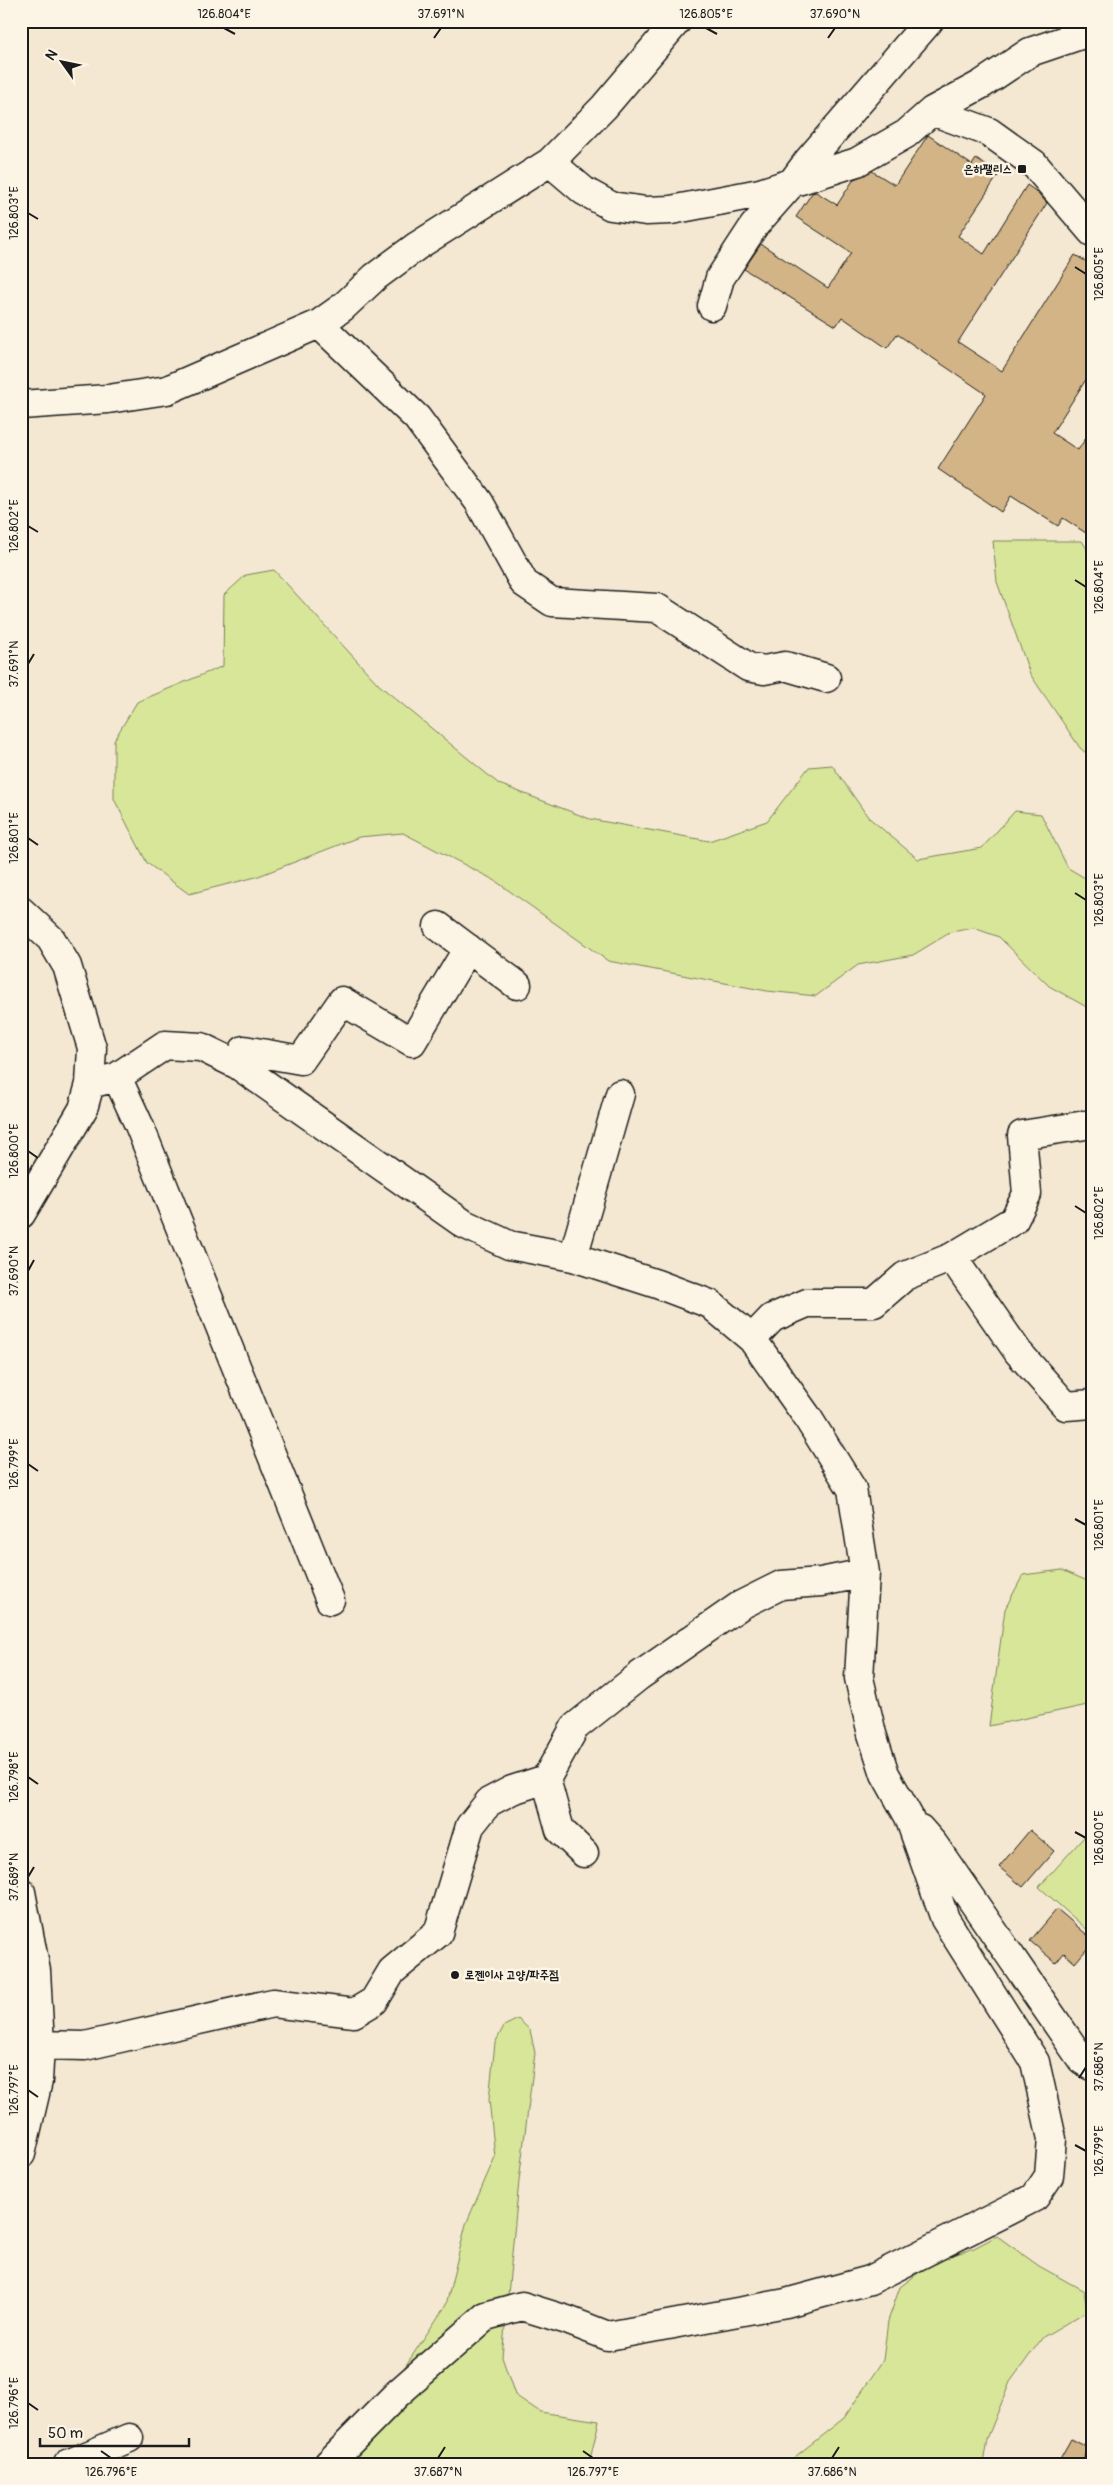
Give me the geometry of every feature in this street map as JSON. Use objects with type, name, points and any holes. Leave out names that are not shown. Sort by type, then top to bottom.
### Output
[{"type":"street","points":[[21,405],[108,399],[167,390],[319,324],[417,246],[548,164],[604,107],[677,21]]},
{"type":"street","points":[[712,306],[720,278],[754,226],[929,21]]},
{"type":"street","points":[[548,164],[550,162],[584,191],[611,206],[646,211],[671,210],[760,193],[857,162],[906,134],[932,112],[982,84],[1030,52],[1092,31]]},
{"type":"street","points":[[932,112],[989,132],[1034,164],[1092,232]]},
{"type":"street","points":[[319,324],[417,418],[479,502],[524,583],[552,602],[658,608],[748,667],[764,670],[785,666],[826,678]]},
{"type":"street","points":[[21,911],[51,939],[67,966],[92,1048],[90,1084],[83,1109],[21,1214]]},
{"type":"street","points":[[438,926],[517,985]]},
{"type":"street","points":[[238,1065],[244,1050],[301,1060],[342,1001],[412,1042],[468,948]]},
{"type":"street","points":[[90,1084],[117,1077],[166,1045],[201,1047],[238,1065],[464,1224],[509,1244],[573,1257],[657,1284],[710,1304],[752,1339],[806,1416],[852,1489],[865,1573],[859,1678],[872,1734],[885,1774],[909,1817],[945,1919],[1035,2062],[1052,2139],[1049,2176],[1035,2197],[870,2280],[786,2303],[608,2336],[567,2320],[522,2306],[486,2316],[397,2394],[328,2464]]},
{"type":"street","points":[[117,1077],[143,1134],[330,1600]]},
{"type":"street","points":[[573,1257],[620,1094]]},
{"type":"street","points":[[752,1339],[772,1318],[807,1303],[874,1303],[905,1276],[952,1257],[1014,1220],[1027,1194],[1022,1135],[1092,1124]]},
{"type":"street","points":[[952,1257],[1018,1352],[1066,1406],[1092,1404]]},
{"type":"street","points":[[40,2045],[84,2046],[273,2003],[354,2013],[374,2001],[392,1971],[438,1933],[470,1826],[489,1802],[512,1790],[546,1779],[575,1727],[639,1676],[741,1605],[781,1585],[820,1582],[865,1573]]},
{"type":"street","points":[[546,1779],[560,1830],[584,1853]]},
{"type":"street","points":[[909,1817],[934,1845],[1082,2060],[1092,2066]]},
{"type":"street","points":[[21,1892],[36,1971],[40,2045],[38,2081],[21,2154]]},
{"type":"street","points":[[68,2464],[129,2438]]},
{"type":"green space","points":[[993,541],[1082,541],[1092,557],[1092,758],[1080,748],[1030,674],[997,582]]},
{"type":"green space","points":[[274,570],[379,685],[499,784],[590,819],[709,841],[767,821],[809,767],[832,765],[868,817],[918,859],[982,848],[1015,811],[1041,814],[1068,868],[1092,882],[1092,1010],[1049,986],[999,937],[974,928],[951,932],[913,955],[858,965],[816,996],[767,991],[608,961],[494,880],[403,833],[359,837],[256,877],[189,894],[147,863],[114,799],[114,740],[137,702],[223,666],[224,595],[246,575]]},
{"type":"green space","points":[[1062,1570],[1092,1583],[1092,1704],[989,1726],[1005,1609],[1023,1575]]},
{"type":"green space","points":[[1092,1828],[1092,1934],[1039,1887]]},
{"type":"green space","points":[[518,2019],[530,2030],[535,2053],[519,2181],[502,2357],[515,2395],[540,2412],[599,2421],[589,2464],[348,2464],[384,2398],[446,2305],[466,2224],[495,2157],[489,2099],[495,2043],[504,2026]]},
{"type":"green space","points":[[997,2236],[1039,2266],[1084,2291],[1087,2311],[1043,2337],[1010,2382],[987,2439],[983,2464],[786,2464],[844,2418],[883,2360],[888,2321],[900,2287],[933,2262],[974,2248]]},
{"type":"building","points":[[928,135],[972,165],[976,159],[999,174],[958,236],[984,254],[1027,185],[1047,203],[958,342],[1002,371],[1075,255],[1092,265],[1092,370],[1052,433],[1078,450],[1092,429],[1092,537],[1063,518],[1058,526],[1011,496],[1001,512],[938,469],[986,394],[897,334],[887,348],[842,317],[836,326],[744,269],[761,244],[828,288],[851,253],[796,217],[812,193],[816,192],[837,205],[854,179],[872,171],[895,185]]},
{"type":"building","points":[[1030,1830],[1054,1851],[1023,1887],[999,1867]]},
{"type":"building","points":[[1057,1909],[1092,1939],[1092,1943],[1075,1963],[1064,1953],[1056,1963],[1030,1941]]},
{"type":"building","points":[[1071,2439],[1089,2448],[1081,2464],[1057,2464]]},
{"type":"place","name":"은하팰리스","points":[[1022,169]]},
{"type":"place","name":"로젠이사 고양/파주점","points":[[455,1975]]}]
